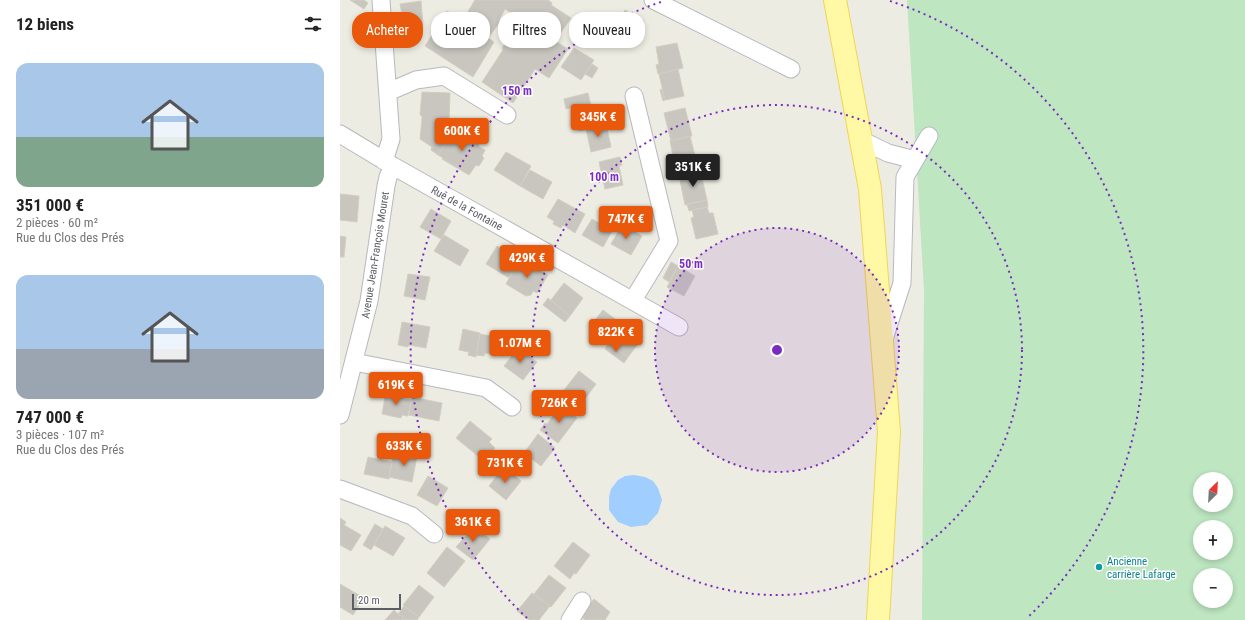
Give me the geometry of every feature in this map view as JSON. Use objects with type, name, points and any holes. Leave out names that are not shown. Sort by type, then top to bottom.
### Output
[{"type":"main road","points":[[835,0],[870,189],[889,432],[878,620]]},
{"type":"street","name":"Avenue Jean-François Mouret","points":[[340,415],[370,301],[388,177],[391,139],[381,0]]},
{"type":"street","points":[[653,0],[791,69]]},
{"type":"street","points":[[388,92],[416,80],[444,76],[506,115]]},
{"type":"street","points":[[634,96],[669,241],[634,300]]},
{"type":"street","name":"Rue de la Fontaine","points":[[340,134],[388,164],[634,300],[679,327]]},
{"type":"street","points":[[882,345],[902,283],[906,177],[929,136]]},
{"type":"street","points":[[861,140],[888,153],[915,160]]},
{"type":"street","points":[[354,362],[486,388],[512,407]]},
{"type":"street","points":[[340,489],[412,516],[434,534]]},
{"type":"street","points":[[570,620],[582,601]]},
{"type":"green space","points":[[907,0],[1245,0],[1245,620],[922,620],[924,290]]},
{"type":"water","points":[[634,475],[645,477],[653,481],[658,488],[662,500],[658,513],[647,525],[631,527],[618,522],[609,510],[609,497],[611,489],[618,480],[625,476]]},
{"type":"building","points":[[350,0],[364,0],[368,3],[364,9]]},
{"type":"building","points":[[475,0],[548,0],[552,3],[551,5],[569,17],[569,21],[561,32],[561,12],[510,12],[505,9],[503,12],[498,12],[498,25],[490,35],[490,12],[468,12]]},
{"type":"building","points":[[421,1],[422,12],[402,12],[400,4]]},
{"type":"building","points":[[431,36],[431,48],[490,48],[490,39],[494,42],[473,77],[425,46]]},
{"type":"building","points":[[677,43],[683,68],[658,74],[656,65],[659,64],[656,47]]},
{"type":"building","points":[[561,45],[568,49],[549,78],[535,69],[513,103],[482,82],[503,50],[502,48],[561,48]]},
{"type":"building","points":[[574,48],[594,60],[581,80],[561,67]]},
{"type":"building","points":[[592,64],[598,68],[592,78],[585,74]]},
{"type":"building","points":[[678,69],[684,96],[665,100],[659,74]]},
{"type":"building","points":[[662,89],[665,100],[663,101],[660,90]]},
{"type":"building","points":[[422,92],[450,93],[449,123],[456,128],[438,155],[431,150],[432,147],[420,139]]},
{"type":"building","points":[[588,93],[596,127],[579,131],[573,107],[566,109],[564,99]]},
{"type":"building","points":[[685,108],[692,136],[671,141],[664,113]]},
{"type":"building","points":[[606,124],[611,147],[591,152],[586,129]]},
{"type":"building","points":[[456,128],[480,143],[478,146],[485,150],[482,156],[484,158],[479,166],[476,165],[469,175],[438,155]]},
{"type":"building","points":[[690,136],[697,164],[676,170],[670,141]]},
{"type":"building","points":[[506,152],[531,166],[520,186],[494,170]]},
{"type":"building","points":[[620,157],[622,165],[619,166],[623,185],[605,189],[599,162]]},
{"type":"building","points":[[530,170],[552,182],[543,199],[520,186]]},
{"type":"building","points":[[700,170],[707,200],[685,205],[679,175]]},
{"type":"building","points":[[340,194],[359,196],[357,222],[340,220]]},
{"type":"building","points":[[558,199],[585,214],[575,233],[563,225],[561,228],[553,224],[554,221],[547,217]]},
{"type":"building","points":[[707,200],[708,207],[689,211],[687,204]]},
{"type":"building","points":[[707,207],[709,213],[713,213],[718,234],[696,239],[691,218],[694,217],[692,210]]},
{"type":"building","points":[[431,209],[451,221],[441,239],[420,227]]},
{"type":"building","points":[[592,219],[612,231],[603,247],[582,235]]},
{"type":"building","points":[[622,225],[642,236],[631,255],[611,244]]},
{"type":"building","points":[[444,235],[469,250],[460,266],[434,251]]},
{"type":"building","points":[[340,236],[346,237],[344,257],[340,257]]},
{"type":"building","points":[[497,246],[520,259],[509,278],[486,264]]},
{"type":"building","points":[[520,259],[548,275],[537,293],[533,291],[531,295],[526,296],[506,284]]},
{"type":"building","points":[[671,262],[678,266],[669,282],[663,278]]},
{"type":"building","points":[[678,266],[695,276],[684,296],[667,287]]},
{"type":"building","points":[[408,274],[430,277],[425,300],[404,296]]},
{"type":"building","points":[[564,283],[583,298],[570,316],[551,300]]},
{"type":"building","points":[[548,298],[570,316],[565,322],[543,305]]},
{"type":"building","points":[[603,310],[623,325],[612,340],[592,324]]},
{"type":"building","points":[[402,322],[430,327],[426,348],[398,345]]},
{"type":"building","points":[[623,325],[641,340],[628,357],[609,343]]},
{"type":"building","points":[[463,329],[480,333],[476,357],[468,355],[469,352],[459,350]]},
{"type":"building","points":[[480,334],[507,339],[503,356],[485,353],[484,356],[476,355]]},
{"type":"building","points":[[609,343],[628,357],[624,363],[605,349]]},
{"type":"building","points":[[518,348],[537,362],[523,380],[504,366]]},
{"type":"building","points":[[579,371],[596,384],[582,403],[564,390]]},
{"type":"building","points":[[386,392],[405,396],[404,399],[411,400],[408,416],[402,415],[401,418],[382,414]]},
{"type":"building","points":[[412,397],[442,403],[439,421],[409,415]]},
{"type":"building","points":[[561,405],[577,418],[558,443],[540,430],[545,423],[547,424]]},
{"type":"building","points":[[470,421],[492,439],[489,442],[495,448],[484,461],[456,438]]},
{"type":"building","points":[[538,434],[555,448],[541,466],[524,453]]},
{"type":"building","points":[[405,451],[416,453],[417,456],[412,482],[389,477],[393,456],[403,458]]},
{"type":"building","points":[[368,457],[392,462],[389,479],[364,474]]},
{"type":"building","points":[[504,467],[521,481],[506,500],[489,486]]},
{"type":"building","points":[[428,476],[448,488],[437,506],[417,495]]},
{"type":"building","points":[[340,518],[346,522],[344,525],[361,535],[351,551],[340,545]]},
{"type":"building","points":[[375,524],[383,529],[371,550],[363,545]]},
{"type":"building","points":[[385,526],[405,538],[393,556],[374,545]]},
{"type":"building","points":[[474,527],[490,539],[473,560],[456,547]]},
{"type":"building","points":[[573,542],[590,555],[576,574],[574,573],[570,579],[554,566]]},
{"type":"building","points":[[447,547],[465,561],[444,587],[427,573]]},
{"type":"building","points":[[549,575],[566,588],[551,607],[534,594]]},
{"type":"building","points":[[340,584],[364,598],[353,615],[340,607]]},
{"type":"building","points":[[419,585],[434,597],[419,617],[403,605]]},
{"type":"building","points":[[532,593],[550,606],[539,620],[529,620],[517,611]]},
{"type":"building","points":[[594,599],[610,612],[605,620],[585,620],[580,616]]},
{"type":"building","points":[[404,606],[419,617],[417,620],[407,620],[398,614]]},
{"type":"building","points":[[394,610],[398,614],[407,620],[385,620]]},
{"type":"place","name":"Ancienne carrière Lafarge","points":[[1099,567]]}]
